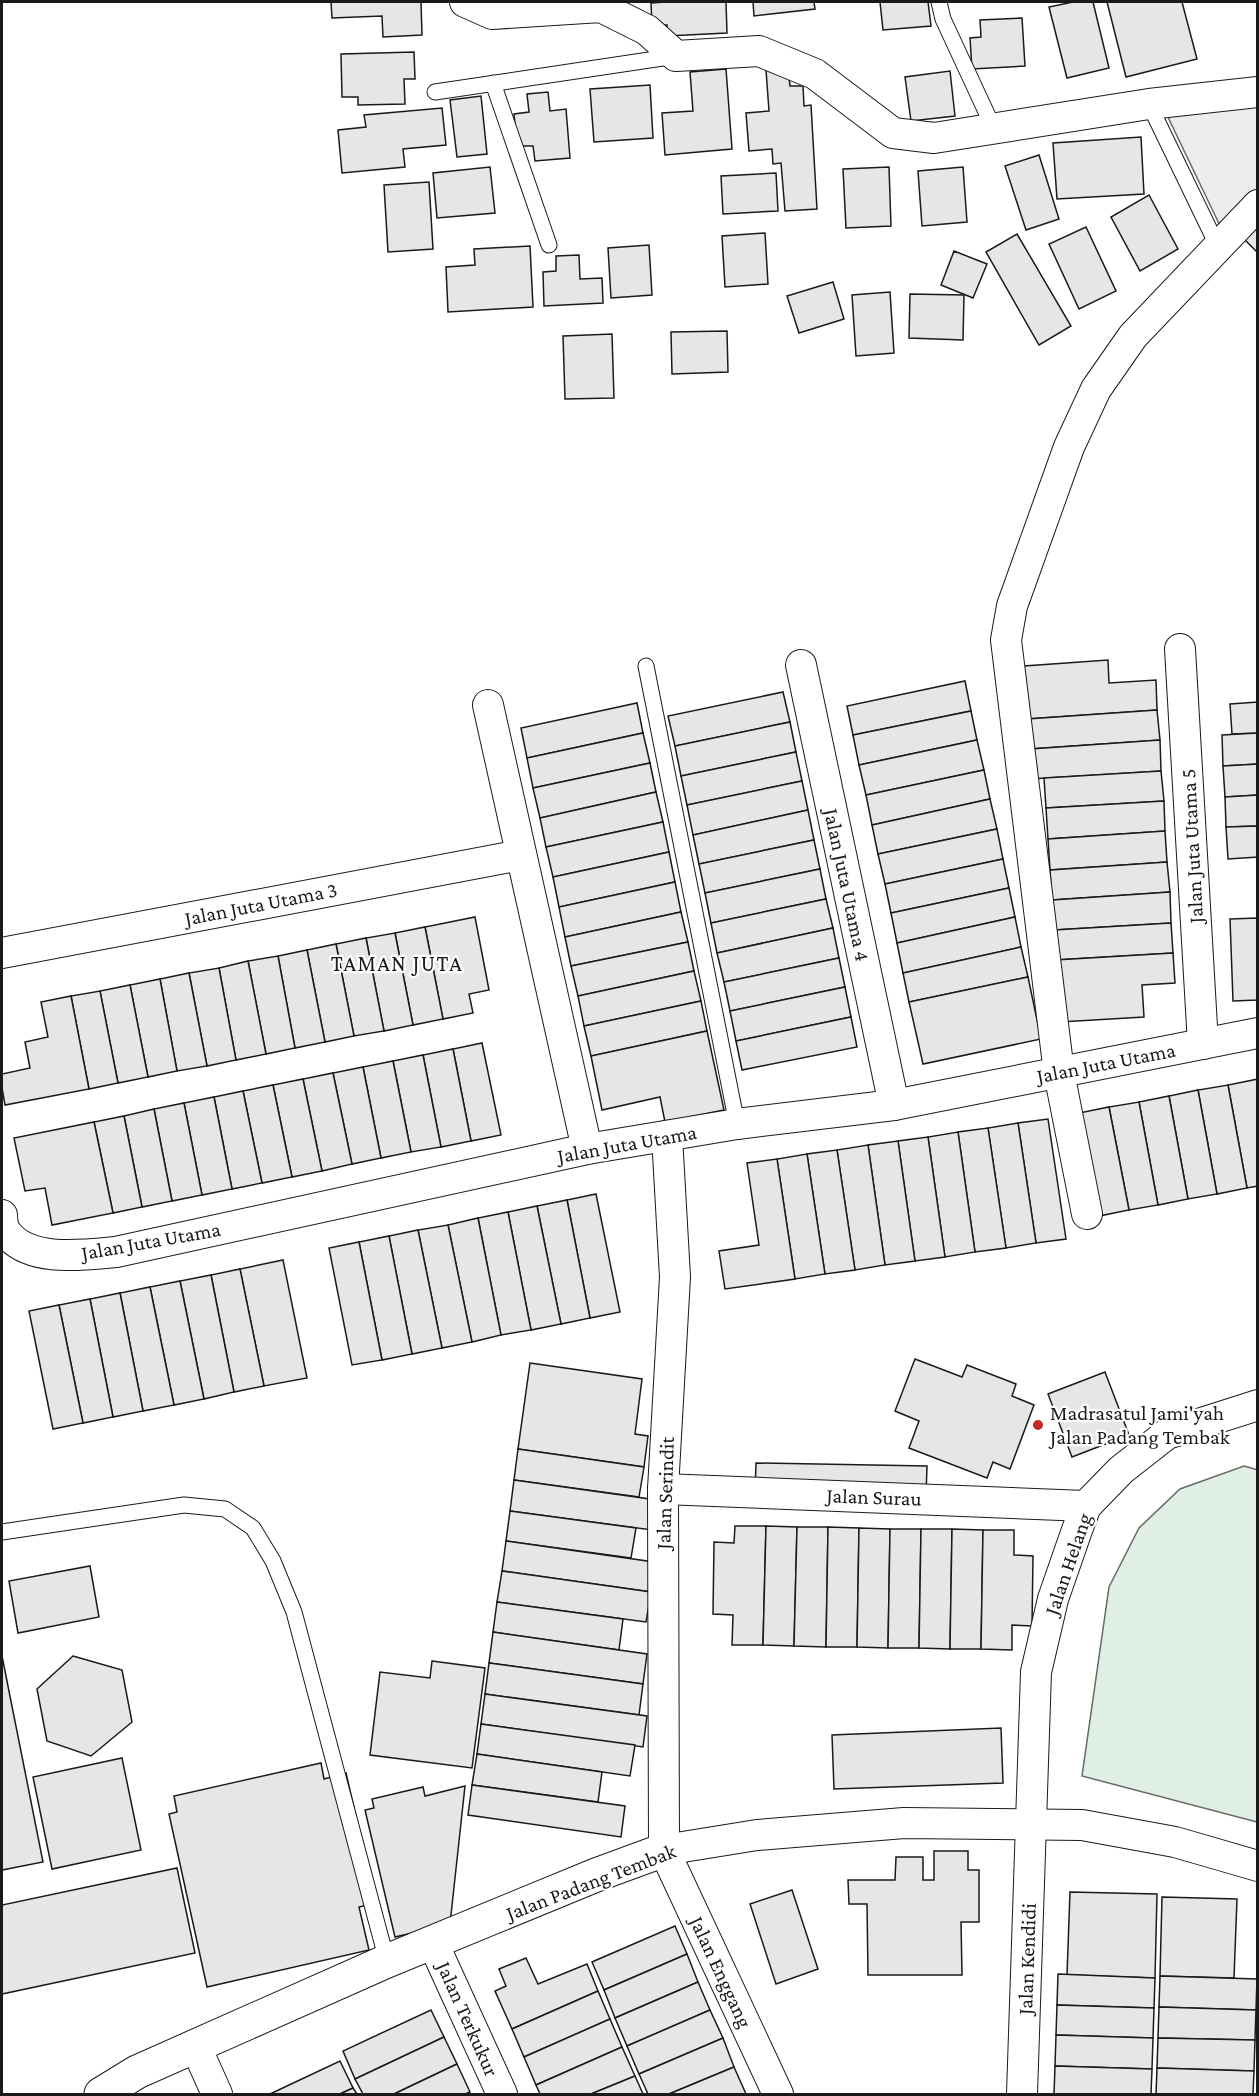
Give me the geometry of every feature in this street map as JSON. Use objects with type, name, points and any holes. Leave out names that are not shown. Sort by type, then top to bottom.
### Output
[{"type":"street","points":[[465,2],[492,14],[601,7],[647,30],[676,56],[759,51],[814,74],[893,133],[934,138],[1149,104],[1257,92]]},
{"type":"street","points":[[1087,1214],[1059,1073],[1006,640],[1012,606],[1069,447],[1096,389],[1133,336],[1257,205]]},
{"type":"street","name":"Jalan Juta Utama 5","points":[[1180,648],[1203,1044]]},
{"type":"street","name":"Jalan Juta Utama 4","points":[[801,665],[894,1105]]},
{"type":"street","points":[[488,705],[587,1149]]},
{"type":"street","name":"Jalan Juta Utama 3","points":[[2,953],[521,855]]},
{"type":"street","name":"Jalan Juta Utama","points":[[3,1223],[20,1246],[37,1252],[72,1256],[116,1252],[587,1149],[736,1124],[894,1105],[1257,1033]]},
{"type":"street","name":"Jalan Serindit","points":[[664,1850],[663,1489],[675,1277],[667,1136]]},
{"type":"street","name":"Jalan Helang","points":[[1031,1824],[1036,1672],[1053,1599],[1086,1506],[1121,1470],[1167,1434],[1257,1405]]},
{"type":"street","name":"Jalan Surau","points":[[663,1489],[1086,1506]]},
{"type":"street","name":"Jalan Padang Tembak","points":[[100,2094],[136,2072],[387,1961],[596,1875],[664,1850],[757,1835],[904,1823],[1082,1825],[1175,1842],[1257,1866]]},
{"type":"street","name":"Jalan Kendidi","points":[[1022,2094],[1031,1824]]},
{"type":"street","name":"Jalan Enggang","points":[[664,1850],[778,2094]]},
{"type":"street","name":"Jalan Terkukur","points":[[433,1943],[502,2094]]},
{"type":"street","points":[[195,2046],[217,2094]]},
{"type":"lane","points":[[939,2],[943,19],[994,129]]},
{"type":"lane","points":[[435,92],[676,56]]},
{"type":"lane","points":[[494,83],[549,245]]},
{"type":"lane","points":[[1149,104],[1218,247]]},
{"type":"lane","points":[[646,666],[736,1124]]},
{"type":"lane","points":[[2,1532],[184,1505],[225,1509],[253,1528],[273,1561],[294,1612],[387,1961]]},
{"type":"green space","points":[[1244,1466],[1258,1470],[1257,1822],[1082,1776],[1109,1587],[1139,1528],[1180,1489]]},
{"type":"shaded area","points":[[1257,100],[1257,198],[1224,234],[1167,115]]},
{"type":"building","points":[[331,2],[421,2],[422,35],[383,37],[382,16],[332,18]]},
{"type":"building","points":[[726,2],[727,33],[667,36],[667,25],[652,25],[651,3]]},
{"type":"building","points":[[753,2],[814,2],[815,9],[754,16]]},
{"type":"building","points":[[880,2],[928,2],[931,26],[883,30]]},
{"type":"building","points":[[1073,2],[1093,2],[1109,68],[1067,78],[1049,7]]},
{"type":"building","points":[[1107,2],[1182,2],[1197,59],[1126,77]]},
{"type":"building","points":[[1022,18],[1025,66],[972,69],[970,38],[981,37],[980,20]]},
{"type":"building","points":[[414,52],[415,79],[404,79],[405,104],[358,105],[358,97],[342,97],[341,54]]},
{"type":"building","points":[[788,68],[790,86],[803,86],[804,106],[811,105],[817,209],[785,211],[781,163],[773,164],[772,149],[749,151],[746,113],[769,111],[766,70]]},
{"type":"building","points":[[726,69],[732,149],[665,155],[662,113],[693,111],[690,72]]},
{"type":"building","points":[[950,71],[955,116],[911,121],[905,77]]},
{"type":"building","points":[[650,85],[653,138],[594,142],[590,89]]},
{"type":"building","points":[[548,92],[550,111],[566,109],[570,158],[535,161],[533,146],[517,146],[514,114],[529,112],[527,94]]},
{"type":"building","points":[[481,96],[487,154],[457,157],[450,100]]},
{"type":"building","points":[[442,108],[446,145],[403,149],[405,167],[342,173],[338,130],[366,127],[364,115]]},
{"type":"building","points":[[1141,137],[1144,194],[1057,199],[1053,143]]},
{"type":"building","points":[[1039,155],[1059,219],[1026,230],[1005,166]]},
{"type":"building","points":[[490,167],[495,213],[437,218],[433,173]]},
{"type":"building","points":[[889,167],[891,226],[846,228],[843,169]]},
{"type":"building","points":[[963,167],[967,222],[922,226],[918,171]]},
{"type":"building","points":[[776,173],[778,211],[723,214],[721,176]]},
{"type":"building","points":[[429,182],[433,249],[388,252],[384,185]]},
{"type":"building","points":[[1149,195],[1178,249],[1140,271],[1111,217]]},
{"type":"building","points":[[1258,224],[1258,253],[1243,238]]},
{"type":"building","points":[[1086,227],[1116,291],[1079,309],[1049,244]]},
{"type":"building","points":[[765,233],[768,284],[725,287],[722,236]]},
{"type":"building","points":[[1017,234],[1071,326],[1039,345],[986,252]]},
{"type":"building","points":[[649,245],[652,295],[611,298],[608,248]]},
{"type":"building","points":[[530,246],[533,307],[448,312],[446,267],[475,265],[474,249]]},
{"type":"building","points":[[954,251],[987,264],[973,298],[941,285]]},
{"type":"building","points":[[579,255],[580,279],[602,278],[603,303],[544,306],[543,272],[556,271],[556,256]]},
{"type":"building","points":[[833,282],[844,319],[799,333],[787,296]]},
{"type":"building","points":[[890,292],[894,353],[856,356],[852,295]]},
{"type":"building","points":[[910,294],[964,295],[963,340],[909,338]]},
{"type":"building","points":[[727,331],[728,372],[672,374],[671,332]]},
{"type":"building","points":[[612,334],[614,398],[565,399],[563,336]]},
{"type":"building","points":[[1108,660],[1109,683],[1156,680],[1157,710],[1027,719],[1024,666]]},
{"type":"building","points":[[965,681],[971,711],[853,735],[847,706]]},
{"type":"building","points":[[783,692],[790,722],[675,746],[668,716]]},
{"type":"building","points":[[1258,702],[1258,733],[1232,734],[1230,704]]},
{"type":"building","points":[[637,703],[643,733],[527,758],[521,728]]},
{"type":"building","points":[[1157,710],[1160,740],[1030,749],[1027,719]]},
{"type":"building","points":[[971,711],[977,740],[859,765],[853,735]]},
{"type":"building","points":[[790,722],[796,752],[681,776],[675,746]]},
{"type":"building","points":[[643,733],[650,763],[533,788],[527,758]]},
{"type":"building","points":[[1258,733],[1258,764],[1223,766],[1222,735]]},
{"type":"building","points":[[977,740],[984,770],[866,795],[859,765]]},
{"type":"building","points":[[1160,740],[1161,771],[1031,779],[1030,749]]},
{"type":"building","points":[[796,752],[802,781],[687,805],[681,776]]},
{"type":"building","points":[[650,763],[656,792],[540,818],[533,788]]},
{"type":"building","points":[[1258,764],[1258,795],[1225,797],[1223,766]]},
{"type":"building","points":[[984,770],[990,799],[872,825],[866,795]]},
{"type":"building","points":[[1161,771],[1164,801],[1046,808],[1044,778]]},
{"type":"building","points":[[802,781],[808,810],[693,835],[687,805]]},
{"type":"building","points":[[656,792],[663,822],[546,847],[540,818]]},
{"type":"building","points":[[1258,795],[1258,826],[1226,827],[1225,797]]},
{"type":"building","points":[[990,799],[997,829],[878,854],[872,825]]},
{"type":"building","points":[[1164,801],[1165,831],[1048,839],[1046,808]]},
{"type":"building","points":[[808,810],[814,840],[699,864],[693,835]]},
{"type":"building","points":[[663,822],[669,852],[553,877],[546,847]]},
{"type":"building","points":[[1258,826],[1258,857],[1228,859],[1226,827]]},
{"type":"building","points":[[997,829],[1003,859],[885,884],[878,854]]},
{"type":"building","points":[[1165,831],[1167,862],[1050,870],[1048,839]]},
{"type":"building","points":[[814,840],[820,869],[705,893],[699,864]]},
{"type":"building","points":[[669,852],[675,882],[559,907],[553,877]]},
{"type":"building","points":[[1003,859],[1009,888],[891,913],[885,884]]},
{"type":"building","points":[[1167,862],[1170,892],[1052,900],[1050,870]]},
{"type":"building","points":[[820,869],[826,899],[711,923],[705,893]]},
{"type":"building","points":[[675,882],[681,912],[565,937],[559,907]]},
{"type":"building","points":[[1009,888],[1015,917],[897,943],[891,913]]},
{"type":"building","points":[[1170,892],[1171,923],[1054,930],[1052,900]]},
{"type":"building","points":[[826,899],[833,928],[717,953],[711,923]]},
{"type":"building","points":[[681,912],[688,942],[571,966],[565,937]]},
{"type":"building","points":[[475,917],[489,990],[469,994],[473,1013],[443,1019],[425,927]]},
{"type":"building","points":[[1015,917],[1021,947],[903,973],[897,943]]},
{"type":"building","points":[[1258,918],[1258,1000],[1233,1001],[1230,919]]},
{"type":"building","points":[[1171,923],[1173,953],[1055,960],[1054,930]]},
{"type":"building","points":[[425,927],[443,1019],[413,1025],[395,933]]},
{"type":"building","points":[[833,928],[839,958],[724,982],[717,953]]},
{"type":"building","points":[[395,933],[413,1025],[384,1031],[366,938]]},
{"type":"building","points":[[366,938],[384,1031],[354,1036],[336,944]]},
{"type":"building","points":[[688,942],[694,971],[578,996],[571,966]]},
{"type":"building","points":[[336,944],[354,1036],[325,1042],[307,950]]},
{"type":"building","points":[[1021,947],[1028,977],[909,1002],[903,973]]},
{"type":"building","points":[[307,950],[325,1042],[295,1048],[278,956]]},
{"type":"building","points":[[1173,953],[1175,983],[1142,985],[1144,1017],[1060,1022],[1055,960]]},
{"type":"building","points":[[278,956],[295,1048],[266,1054],[248,961]]},
{"type":"building","points":[[839,958],[845,987],[730,1011],[724,982]]},
{"type":"building","points":[[248,961],[266,1054],[236,1060],[219,968]]},
{"type":"building","points":[[219,968],[236,1060],[207,1066],[189,973]]},
{"type":"building","points":[[694,971],[701,1001],[584,1026],[578,996]]},
{"type":"building","points":[[189,973],[207,1066],[177,1071],[160,979]]},
{"type":"building","points":[[1028,977],[1041,1039],[923,1064],[909,1002]]},
{"type":"building","points":[[160,979],[177,1071],[148,1077],[130,985]]},
{"type":"building","points":[[130,985],[148,1077],[118,1083],[100,991]]},
{"type":"building","points":[[845,987],[851,1017],[736,1041],[730,1011]]},
{"type":"building","points":[[100,991],[118,1083],[89,1089],[71,996]]},
{"type":"building","points":[[71,996],[89,1089],[5,1105],[2,1074],[30,1068],[25,1042],[48,1037],[41,1002]]},
{"type":"building","points":[[701,1001],[707,1031],[591,1056],[584,1026]]},
{"type":"building","points":[[851,1017],[857,1047],[742,1070],[736,1041]]},
{"type":"building","points":[[707,1031],[724,1110],[665,1122],[660,1097],[602,1110],[591,1056]]},
{"type":"building","points":[[482,1043],[501,1135],[471,1141],[453,1049]]},
{"type":"building","points":[[453,1049],[471,1141],[441,1147],[423,1055]]},
{"type":"building","points":[[423,1055],[441,1147],[411,1152],[393,1061]]},
{"type":"building","points":[[393,1061],[411,1152],[381,1158],[363,1067]]},
{"type":"building","points":[[363,1067],[381,1158],[352,1164],[333,1073]]},
{"type":"building","points":[[333,1073],[352,1164],[322,1171],[303,1079]]},
{"type":"building","points":[[303,1079],[322,1171],[292,1177],[273,1085]]},
{"type":"building","points":[[1258,1079],[1258,1186],[1247,1188],[1228,1085]]},
{"type":"building","points":[[273,1085],[292,1177],[262,1183],[243,1091]]},
{"type":"building","points":[[1228,1085],[1247,1188],[1217,1194],[1198,1090]]},
{"type":"building","points":[[1198,1090],[1217,1194],[1188,1199],[1169,1096]]},
{"type":"building","points":[[243,1091],[262,1183],[232,1189],[214,1097]]},
{"type":"building","points":[[1169,1096],[1188,1199],[1158,1205],[1139,1102]]},
{"type":"building","points":[[214,1097],[232,1189],[202,1195],[184,1103]]},
{"type":"building","points":[[1139,1102],[1158,1205],[1129,1210],[1109,1107]]},
{"type":"building","points":[[184,1103],[202,1195],[172,1201],[154,1109]]},
{"type":"building","points":[[1109,1107],[1129,1210],[1099,1216],[1079,1113]]},
{"type":"building","points":[[154,1109],[172,1201],[142,1207],[124,1116]]},
{"type":"building","points":[[124,1116],[142,1207],[113,1213],[94,1122]]},
{"type":"building","points":[[1048,1119],[1066,1239],[1036,1243],[1018,1123]]},
{"type":"building","points":[[94,1122],[113,1213],[52,1225],[45,1188],[25,1191],[14,1138]]},
{"type":"building","points":[[1018,1123],[1036,1243],[1006,1248],[988,1128]]},
{"type":"building","points":[[988,1128],[1006,1248],[975,1252],[958,1132]]},
{"type":"building","points":[[958,1132],[975,1252],[945,1257],[928,1137]]},
{"type":"building","points":[[928,1137],[945,1257],[915,1261],[898,1141]]},
{"type":"building","points":[[898,1141],[915,1261],[885,1265],[868,1145]]},
{"type":"building","points":[[868,1145],[885,1265],[855,1270],[837,1150]]},
{"type":"building","points":[[837,1150],[855,1270],[825,1274],[807,1154]]},
{"type":"building","points":[[807,1154],[825,1274],[795,1279],[777,1159]]},
{"type":"building","points":[[777,1159],[795,1279],[725,1289],[719,1251],[759,1245],[747,1163]]},
{"type":"building","points":[[596,1194],[620,1312],[590,1318],[567,1200]]},
{"type":"building","points":[[567,1200],[590,1318],[561,1324],[537,1206]]},
{"type":"building","points":[[537,1206],[561,1324],[531,1330],[508,1212]]},
{"type":"building","points":[[508,1212],[531,1330],[501,1335],[478,1218]]},
{"type":"building","points":[[478,1218],[501,1335],[472,1342],[448,1225]]},
{"type":"building","points":[[448,1225],[472,1342],[442,1348],[418,1230]]},
{"type":"building","points":[[418,1230],[442,1348],[412,1354],[389,1236]]},
{"type":"building","points":[[389,1236],[412,1354],[382,1360],[359,1242]]},
{"type":"building","points":[[359,1242],[382,1360],[352,1365],[329,1248]]},
{"type":"building","points":[[283,1260],[307,1378],[264,1386],[240,1269]]},
{"type":"building","points":[[240,1269],[264,1386],[234,1392],[211,1275]]},
{"type":"building","points":[[211,1275],[234,1392],[204,1399],[180,1281]]},
{"type":"building","points":[[180,1281],[204,1399],[174,1405],[150,1287]]},
{"type":"building","points":[[150,1287],[174,1405],[143,1411],[120,1293]]},
{"type":"building","points":[[120,1293],[143,1411],[113,1417],[90,1299]]},
{"type":"building","points":[[90,1299],[113,1417],[83,1423],[59,1305]]},
{"type":"building","points":[[59,1305],[83,1423],[53,1429],[29,1311]]},
{"type":"building","points":[[915,1359],[962,1377],[967,1365],[1016,1384],[1012,1396],[1034,1405],[1010,1469],[993,1462],[987,1478],[909,1448],[919,1421],[895,1411]]},
{"type":"building","points":[[530,1363],[642,1379],[635,1434],[648,1436],[644,1467],[518,1449]]},
{"type":"building","points":[[1105,1372],[1129,1435],[1072,1457],[1048,1394]]},
{"type":"building","points":[[518,1449],[644,1467],[639,1497],[514,1480]]},
{"type":"building","points":[[756,1463],[927,1466],[926,1496],[755,1492]]},
{"type":"building","points":[[514,1480],[657,1500],[652,1530],[510,1511]]},
{"type":"building","points":[[510,1511],[636,1528],[631,1558],[506,1541]]},
{"type":"building","points":[[735,1526],[766,1526],[763,1645],[732,1645],[733,1615],[713,1614],[714,1542],[734,1543]]},
{"type":"building","points":[[766,1526],[797,1527],[794,1646],[763,1645]]},
{"type":"building","points":[[797,1527],[828,1527],[826,1647],[794,1646]]},
{"type":"building","points":[[828,1527],[859,1528],[857,1647],[826,1647]]},
{"type":"building","points":[[859,1528],[890,1529],[888,1648],[857,1647]]},
{"type":"building","points":[[890,1529],[921,1529],[919,1648],[888,1648]]},
{"type":"building","points":[[921,1529],[952,1529],[950,1649],[919,1648]]},
{"type":"building","points":[[952,1529],[983,1530],[981,1649],[950,1649]]},
{"type":"building","points":[[983,1530],[1014,1530],[1014,1555],[1033,1556],[1032,1626],[1012,1625],[1012,1650],[981,1649]]},
{"type":"building","points":[[506,1541],[654,1562],[651,1592],[502,1571]]},
{"type":"building","points":[[90,1566],[99,1617],[18,1633],[9,1581]]},
{"type":"building","points":[[502,1571],[651,1592],[646,1622],[497,1602]]},
{"type":"building","points":[[497,1602],[623,1619],[619,1650],[493,1632]]},
{"type":"building","points":[[493,1632],[647,1654],[643,1684],[489,1663]]},
{"type":"building","points":[[2,1656],[43,1862],[2,1870]]},
{"type":"building","points":[[73,1656],[122,1670],[132,1722],[91,1756],[47,1741],[37,1689]]},
{"type":"building","points":[[432,1661],[485,1668],[472,1768],[370,1755],[380,1672],[430,1678]]},
{"type":"building","points":[[489,1663],[643,1684],[639,1715],[485,1694]]},
{"type":"building","points":[[485,1694],[647,1716],[643,1747],[481,1724]]},
{"type":"building","points":[[481,1724],[635,1745],[630,1776],[477,1754]]},
{"type":"building","points":[[1001,1728],[1003,1783],[834,1789],[832,1735]]},
{"type":"building","points":[[477,1754],[602,1772],[598,1802],[472,1785]]},
{"type":"building","points":[[122,1758],[141,1850],[52,1869],[33,1777]]},
{"type":"building","points":[[321,1763],[324,1779],[346,1773],[376,1903],[359,1907],[369,1950],[207,1987],[169,1814],[177,1812],[174,1796]]},
{"type":"building","points":[[472,1785],[625,1806],[621,1837],[468,1815]]},
{"type":"building","points":[[465,1786],[450,1924],[395,1937],[365,1810],[374,1808],[372,1799],[423,1787],[425,1796]]},
{"type":"building","points":[[934,1851],[968,1851],[968,1870],[979,1870],[979,1922],[961,1922],[962,1975],[868,1975],[867,1904],[849,1904],[848,1880],[895,1880],[896,1857],[923,1857],[923,1880],[934,1880]]},
{"type":"building","points":[[177,1868],[195,1953],[2,1994],[2,1905]]},
{"type":"building","points":[[792,1890],[818,1969],[776,1984],[750,1904]]},
{"type":"building","points":[[1070,1892],[1157,1894],[1155,1978],[1067,1975]]},
{"type":"building","points":[[1162,1897],[1237,1899],[1234,1978],[1160,1976]]},
{"type":"building","points":[[675,1926],[687,1954],[604,1990],[592,1962]]},
{"type":"building","points":[[687,1954],[698,1982],[615,2018],[604,1990]]},
{"type":"building","points":[[526,1958],[538,1984],[587,1964],[598,1991],[512,2029],[495,1991],[506,1986],[499,1969]]},
{"type":"building","points":[[1058,1974],[1155,1978],[1154,2008],[1057,2005]]},
{"type":"building","points":[[1160,1976],[1257,1979],[1256,2010],[1159,2007]]},
{"type":"building","points":[[698,1982],[710,2010],[627,2046],[615,2018]]},
{"type":"building","points":[[598,1991],[610,2019],[524,2057],[512,2029]]},
{"type":"building","points":[[1057,2005],[1154,2008],[1153,2038],[1056,2035]]},
{"type":"building","points":[[1159,2007],[1256,2010],[1255,2040],[1158,2038]]},
{"type":"building","points":[[431,2010],[444,2037],[355,2079],[343,2051]]},
{"type":"building","points":[[710,2010],[723,2038],[639,2074],[627,2046]]},
{"type":"building","points":[[610,2019],[622,2047],[536,2085],[524,2057]]},
{"type":"building","points":[[1056,2035],[1153,2038],[1152,2069],[1055,2066]]},
{"type":"building","points":[[444,2037],[457,2064],[394,2094],[363,2094],[355,2079]]},
{"type":"building","points":[[723,2038],[734,2067],[669,2094],[648,2094],[639,2074]]},
{"type":"building","points":[[1158,2038],[1255,2040],[1254,2071],[1157,2068]]},
{"type":"building","points":[[622,2047],[635,2076],[591,2094],[540,2094],[536,2085]]},
{"type":"building","points":[[340,2061],[353,2088],[340,2094],[270,2094]]},
{"type":"building","points":[[457,2064],[470,2092],[465,2094],[394,2094]]},
{"type":"building","points":[[1055,2066],[1152,2069],[1151,2094],[1054,2094]]},
{"type":"building","points":[[734,2067],[746,2094],[669,2094]]},
{"type":"building","points":[[1157,2068],[1254,2071],[1253,2094],[1156,2094]]},
{"type":"building","points":[[635,2076],[643,2094],[591,2094]]},
{"type":"building","points":[[353,2088],[357,2094],[340,2094]]},
{"type":"place","name":"Madrasatul Jami'yah Jalan Padang Tembak","points":[[1038,1425]]},
{"type":"district","name":"TAMAN JUTA","points":[[397,963]]}]
